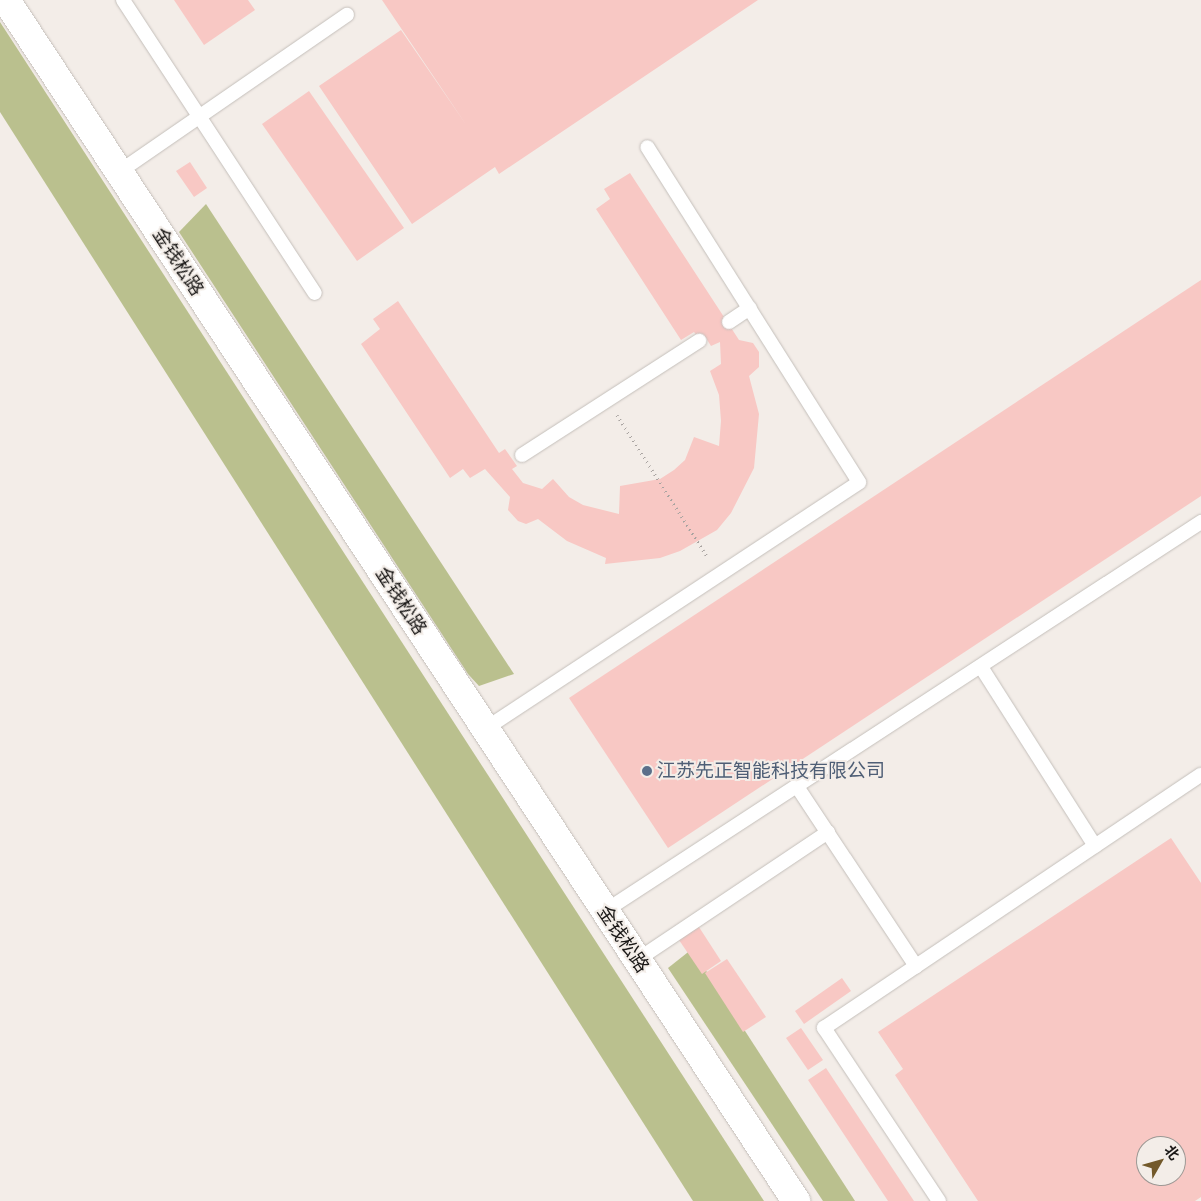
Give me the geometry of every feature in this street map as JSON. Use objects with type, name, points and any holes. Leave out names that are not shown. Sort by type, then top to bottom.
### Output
[{"type":"street","name":"金钱松路","points":[[6,0],[796,1201]]},
{"type":"lane","points":[[123,0],[315,293]]},
{"type":"lane","points":[[119,172],[347,15]]},
{"type":"lane","points":[[485,729],[859,482],[647,147]]},
{"type":"lane","points":[[729,322],[750,308]]},
{"type":"lane","points":[[522,455],[699,341]]},
{"type":"lane","points":[[605,911],[798,788],[1201,522]]},
{"type":"lane","points":[[981,668],[1095,846]]},
{"type":"lane","points":[[939,1201],[824,1028],[1201,775]]},
{"type":"lane","points":[[798,788],[916,966]]},
{"type":"lane","points":[[638,960],[828,832]]},
{"type":"path","points":[[608,400],[719,575]]},
{"type":"green space","points":[[0,22],[764,1201],[693,1201],[0,112]]},
{"type":"green space","points":[[206,204],[514,674],[479,686],[468,674],[179,232]]},
{"type":"green space","points":[[692,949],[855,1201],[823,1201],[668,968]]},
{"type":"building","points":[[174,0],[248,0],[255,10],[204,45]]},
{"type":"building","points":[[382,0],[758,0],[499,174],[495,167],[412,224],[319,86],[401,30],[467,126]]},
{"type":"building","points":[[309,91],[404,228],[357,261],[262,124]]},
{"type":"building","points":[[190,162],[207,188],[194,197],[176,171]]},
{"type":"building","points":[[630,173],[739,340],[753,343],[759,352],[759,367],[749,376],[759,414],[754,468],[731,513],[717,530],[680,551],[660,558],[605,564],[606,558],[567,541],[538,519],[526,524],[518,521],[508,510],[510,497],[485,469],[470,478],[463,469],[450,478],[361,344],[380,329],[373,319],[398,301],[499,453],[505,449],[517,466],[512,469],[523,483],[542,489],[553,479],[569,497],[583,505],[619,514],[620,486],[660,479],[674,470],[685,460],[694,437],[719,446],[721,421],[719,395],[710,371],[721,364],[720,342],[711,346],[706,338],[701,341],[694,332],[681,340],[596,209],[610,199],[604,189]]},
{"type":"building","points":[[1201,280],[1201,496],[668,848],[569,698]]},
{"type":"building","points":[[1171,838],[1201,883],[1201,1197],[1195,1201],[978,1201],[895,1075],[903,1069],[878,1032]]},
{"type":"building","points":[[697,924],[721,961],[702,974],[677,937]]},
{"type":"building","points":[[727,959],[766,1017],[743,1032],[705,973]]},
{"type":"building","points":[[842,978],[851,991],[804,1024],[795,1011]]},
{"type":"building","points":[[801,1028],[823,1060],[808,1070],[786,1038]]},
{"type":"building","points":[[826,1068],[914,1201],[888,1201],[808,1080]]},
{"type":"place","name":"江苏先正智能科技有限公司","points":[[647,771]]}]
